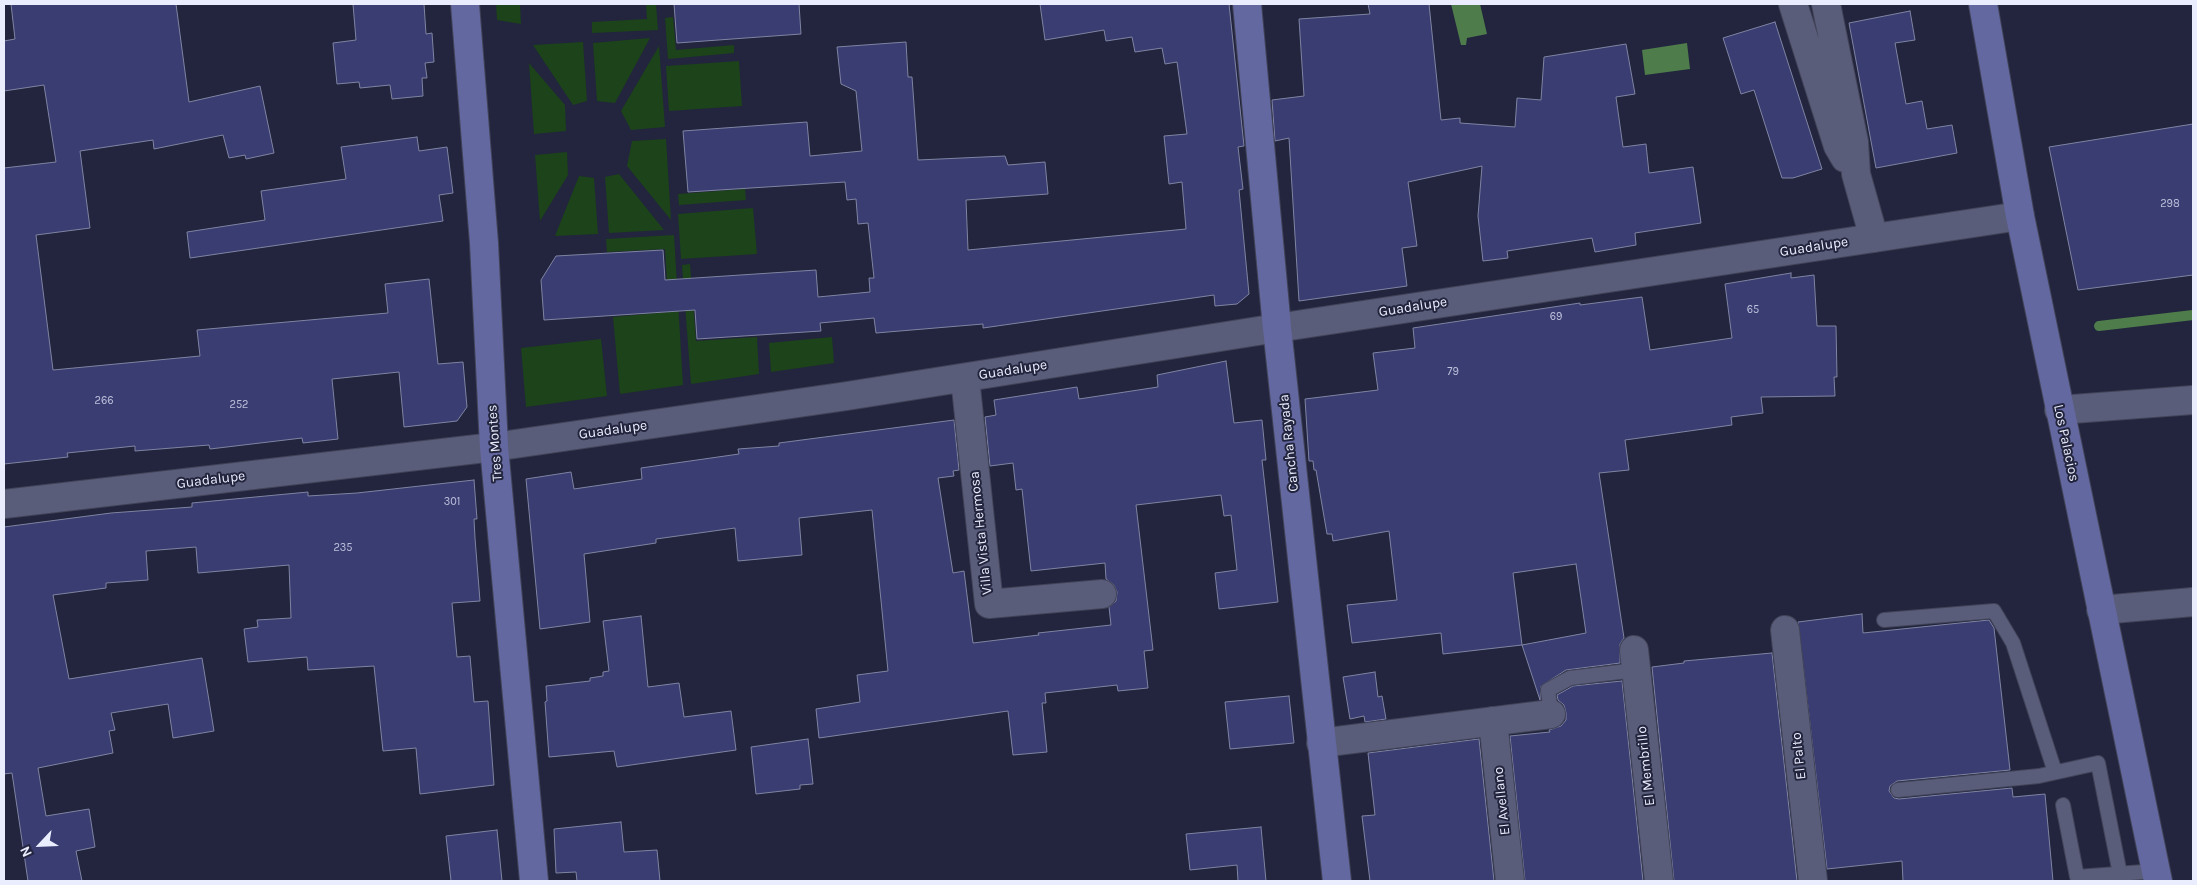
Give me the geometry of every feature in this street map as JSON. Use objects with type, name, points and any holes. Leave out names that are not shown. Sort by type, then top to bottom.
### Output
[{"type":"main road","name":"Tres Montes","points":[[465,4],[484,243],[494,447],[534,881]]},
{"type":"main road","name":"Cancha Rayada","points":[[1247,4],[1277,328],[1336,881]]},
{"type":"main road","name":"Los Palacios","points":[[1984,4],[2020,216],[2157,876]]},
{"type":"street","points":[[1793,4],[1838,146],[1856,174]]},
{"type":"street","points":[[1826,4],[1854,142],[1856,174],[1874,238]]},
{"type":"street","name":"Guadalupe","points":[[4,504],[494,447],[965,378],[1277,328],[2020,216]]},
{"type":"street","name":"Villa Vista Hermosa","points":[[965,378],[989,604],[1102,594]]},
{"type":"street","points":[[2059,410],[2193,400]]},
{"type":"street","points":[[2101,610],[2193,602]]},
{"type":"street","name":"El Palto","points":[[1785,630],[1812,881]]},
{"type":"street","name":"El Membrillo","points":[[1635,660],[1659,881]]},
{"type":"street","points":[[1321,743],[1551,714]]},
{"type":"street","name":"El Avellano","points":[[1493,721],[1510,881]]},
{"type":"lane","points":[[1884,620],[1994,611],[2013,643],[2055,772]]},
{"type":"lane","points":[[1551,714],[1548,690],[1570,678],[1635,660]]},
{"type":"lane","points":[[1898,790],[2038,776],[2098,763],[2120,874]]},
{"type":"lane","points":[[2063,805],[2077,877],[2120,874],[2157,876]]},
{"type":"shaded area","points":[[496,4],[520,4],[521,24],[497,20]]},
{"type":"shaded area","points":[[646,4],[656,4],[658,30],[592,33],[592,22],[647,19]]},
{"type":"shaded area","points":[[1451,4],[1480,4],[1487,34],[1467,38],[1466,45],[1461,45]]},
{"type":"shaded area","points":[[673,17],[676,50],[734,45],[734,53],[668,59],[665,18]]},
{"type":"shaded area","points":[[650,38],[615,103],[597,101],[593,43]]},
{"type":"shaded area","points":[[583,42],[587,101],[573,105],[533,45]]},
{"type":"shaded area","points":[[1687,43],[1690,69],[1645,75],[1642,50]]},
{"type":"shaded area","points":[[659,46],[665,127],[631,130],[621,111]]},
{"type":"shaded area","points":[[739,61],[742,106],[669,111],[666,66]]},
{"type":"shaded area","points":[[529,63],[565,105],[566,131],[534,134]]},
{"type":"shaded area","points":[[666,139],[671,220],[627,166],[632,141]]},
{"type":"shaded area","points":[[567,152],[568,175],[540,221],[535,155]]},
{"type":"shaded area","points":[[619,174],[664,230],[609,233],[605,177]]},
{"type":"shaded area","points":[[579,176],[594,178],[598,234],[555,236]]},
{"type":"shaded area","points":[[745,189],[746,200],[679,205],[678,194]]},
{"type":"shaded area","points":[[753,208],[757,254],[681,259],[678,214]]},
{"type":"shaded area","points":[[674,235],[683,385],[620,394],[613,317],[669,312],[665,249],[607,252],[606,239]]},
{"type":"shaded area","points":[[690,264],[696,341],[757,337],[759,374],[691,384],[682,265]]},
{"type":"shaded area","points":[[832,337],[834,363],[771,372],[769,343]]},
{"type":"shaded area","points":[[601,339],[607,396],[526,407],[521,348]]},
{"type":"building","points":[[11,4],[176,4],[189,102],[260,86],[274,153],[246,159],[245,155],[229,158],[223,135],[154,149],[153,140],[80,151],[90,228],[36,235],[53,370],[200,356],[197,330],[388,313],[385,284],[429,279],[438,364],[463,362],[467,407],[457,421],[404,427],[399,372],[332,379],[338,439],[303,443],[302,438],[210,449],[209,445],[135,451],[135,446],[67,453],[68,457],[4,464],[4,168],[56,162],[44,85],[4,91],[4,41],[15,39]]},
{"type":"building","points":[[353,4],[424,4],[426,34],[432,33],[434,62],[425,63],[427,78],[422,78],[423,96],[392,99],[390,85],[360,88],[359,82],[337,84],[333,43],[356,40]]},
{"type":"building","points":[[674,4],[799,4],[801,34],[677,43]]},
{"type":"building","points":[[1040,4],[1229,4],[1244,146],[1238,147],[1243,189],[1239,190],[1249,294],[1237,304],[1215,306],[1214,295],[983,328],[983,324],[876,333],[874,318],[820,323],[821,331],[697,339],[695,310],[544,320],[541,280],[556,256],[663,250],[665,280],[816,270],[818,297],[870,292],[869,278],[874,278],[868,223],[858,224],[856,199],[847,200],[845,182],[688,192],[683,131],[807,122],[810,156],[862,151],[856,91],[841,84],[837,47],[906,42],[908,77],[912,77],[918,160],[1005,156],[1008,165],[1045,162],[1048,194],[966,200],[968,250],[1186,229],[1182,182],[1169,184],[1164,136],[1187,134],[1177,62],[1165,64],[1162,48],[1135,52],[1132,37],[1106,41],[1104,30],[1045,40]]},
{"type":"building","points":[[1368,4],[1429,4],[1441,120],[1460,118],[1460,123],[1515,127],[1517,98],[1541,100],[1544,57],[1626,44],[1635,94],[1616,97],[1623,147],[1646,144],[1649,173],[1693,167],[1701,223],[1635,233],[1636,245],[1595,252],[1592,238],[1507,251],[1508,258],[1483,261],[1478,216],[1482,166],[1408,182],[1417,246],[1402,248],[1407,286],[1299,301],[1289,138],[1275,141],[1272,100],[1304,96],[1299,19],[1370,14]]},
{"type":"building","points":[[1910,11],[1915,40],[1895,43],[1906,104],[1922,101],[1927,129],[1952,125],[1957,153],[1876,168],[1849,23]]},
{"type":"building","points":[[1775,22],[1822,169],[1793,178],[1782,178],[1754,90],[1741,94],[1723,38]]},
{"type":"building","points":[[2193,124],[2193,275],[2078,290],[2049,147]]},
{"type":"building","points":[[417,137],[419,151],[447,147],[453,193],[439,195],[443,221],[190,258],[187,232],[265,220],[261,191],[346,179],[341,147]]},
{"type":"building","points":[[1791,273],[1791,278],[1814,275],[1817,326],[1836,326],[1837,377],[1834,377],[1835,396],[1761,397],[1763,413],[1731,417],[1732,425],[1625,440],[1629,470],[1599,473],[1624,638],[1620,644],[1620,663],[1566,670],[1541,686],[1540,700],[1522,645],[1443,654],[1441,633],[1352,643],[1347,605],[1397,600],[1389,531],[1333,541],[1332,534],[1327,534],[1316,470],[1314,470],[1313,461],[1309,461],[1305,399],[1378,390],[1373,353],[1415,348],[1413,328],[1580,303],[1580,305],[1642,297],[1650,350],[1732,338],[1725,284]],"holes":[[[1576,564],[1586,633],[1522,645],[1513,573]]]},
{"type":"building","points":[[1226,361],[1234,423],[1262,420],[1266,460],[1262,460],[1278,602],[1219,609],[1215,573],[1237,570],[1231,515],[1224,516],[1221,495],[1136,505],[1153,650],[1144,651],[1148,688],[1118,691],[1117,685],[1045,693],[1046,703],[1042,703],[1047,752],[1013,755],[1008,711],[819,738],[816,709],[860,702],[857,675],[888,671],[872,510],[799,518],[802,555],[738,561],[735,528],[656,539],[656,543],[584,554],[590,622],[540,629],[526,479],[571,472],[574,489],[642,479],[641,468],[739,454],[738,449],[779,446],[779,443],[954,420],[959,470],[953,471],[954,476],[938,478],[953,573],[964,571],[973,643],[1039,635],[1038,633],[1111,625],[1109,607],[1116,601],[1117,592],[1114,585],[1106,579],[1105,563],[1031,571],[1022,489],[1016,490],[1013,463],[990,466],[985,417],[996,415],[994,400],[1077,387],[1079,399],[1158,387],[1157,375]]},
{"type":"building","points":[[474,480],[477,519],[474,519],[480,601],[452,603],[457,657],[470,656],[474,702],[488,701],[494,785],[420,794],[416,748],[383,751],[374,666],[308,670],[307,657],[248,662],[244,629],[258,627],[257,620],[291,618],[289,565],[198,573],[196,547],[146,551],[148,580],[106,583],[106,588],[53,595],[69,679],[202,658],[214,731],[173,738],[168,704],[111,713],[115,730],[109,731],[113,753],[38,768],[46,816],[89,809],[95,847],[76,851],[82,881],[28,881],[12,773],[4,774],[4,527],[111,513],[192,507],[192,503],[308,492],[308,496],[357,493]]},
{"type":"building","points":[[1862,614],[1863,633],[1989,620],[1994,628],[2010,770],[1897,781],[1890,786],[1889,791],[1894,798],[1899,799],[2012,788],[2013,797],[2045,794],[2053,881],[1903,881],[1902,861],[1827,869],[1798,622]]},
{"type":"building","points":[[641,616],[648,687],[679,683],[684,717],[731,711],[736,750],[617,767],[614,751],[549,757],[545,702],[547,701],[546,686],[590,681],[590,678],[603,676],[603,672],[609,671],[603,621]]},
{"type":"building","points":[[1772,653],[1797,881],[1674,881],[1652,667],[1684,663],[1684,661]]},
{"type":"building","points":[[1375,672],[1378,697],[1382,696],[1386,719],[1365,722],[1364,716],[1350,719],[1343,677]]},
{"type":"building","points":[[1622,681],[1643,881],[1525,881],[1510,736],[1550,732],[1549,730],[1561,726],[1566,720],[1566,713],[1564,705],[1558,700],[1557,695],[1573,686]]},
{"type":"building","points":[[1289,696],[1294,743],[1230,749],[1225,702]]},
{"type":"building","points":[[808,739],[813,784],[800,785],[800,789],[756,794],[751,747]]},
{"type":"building","points":[[1479,739],[1494,881],[1370,881],[1362,816],[1375,815],[1368,753]]},
{"type":"building","points":[[621,822],[624,852],[657,850],[660,881],[577,881],[576,872],[556,873],[554,829]]},
{"type":"building","points":[[1261,827],[1266,881],[1238,881],[1237,865],[1190,870],[1186,834]]},
{"type":"building","points":[[497,830],[502,881],[451,881],[446,836]]},
{"type":"waterway","points":[[2099,326],[2193,315]]}]
